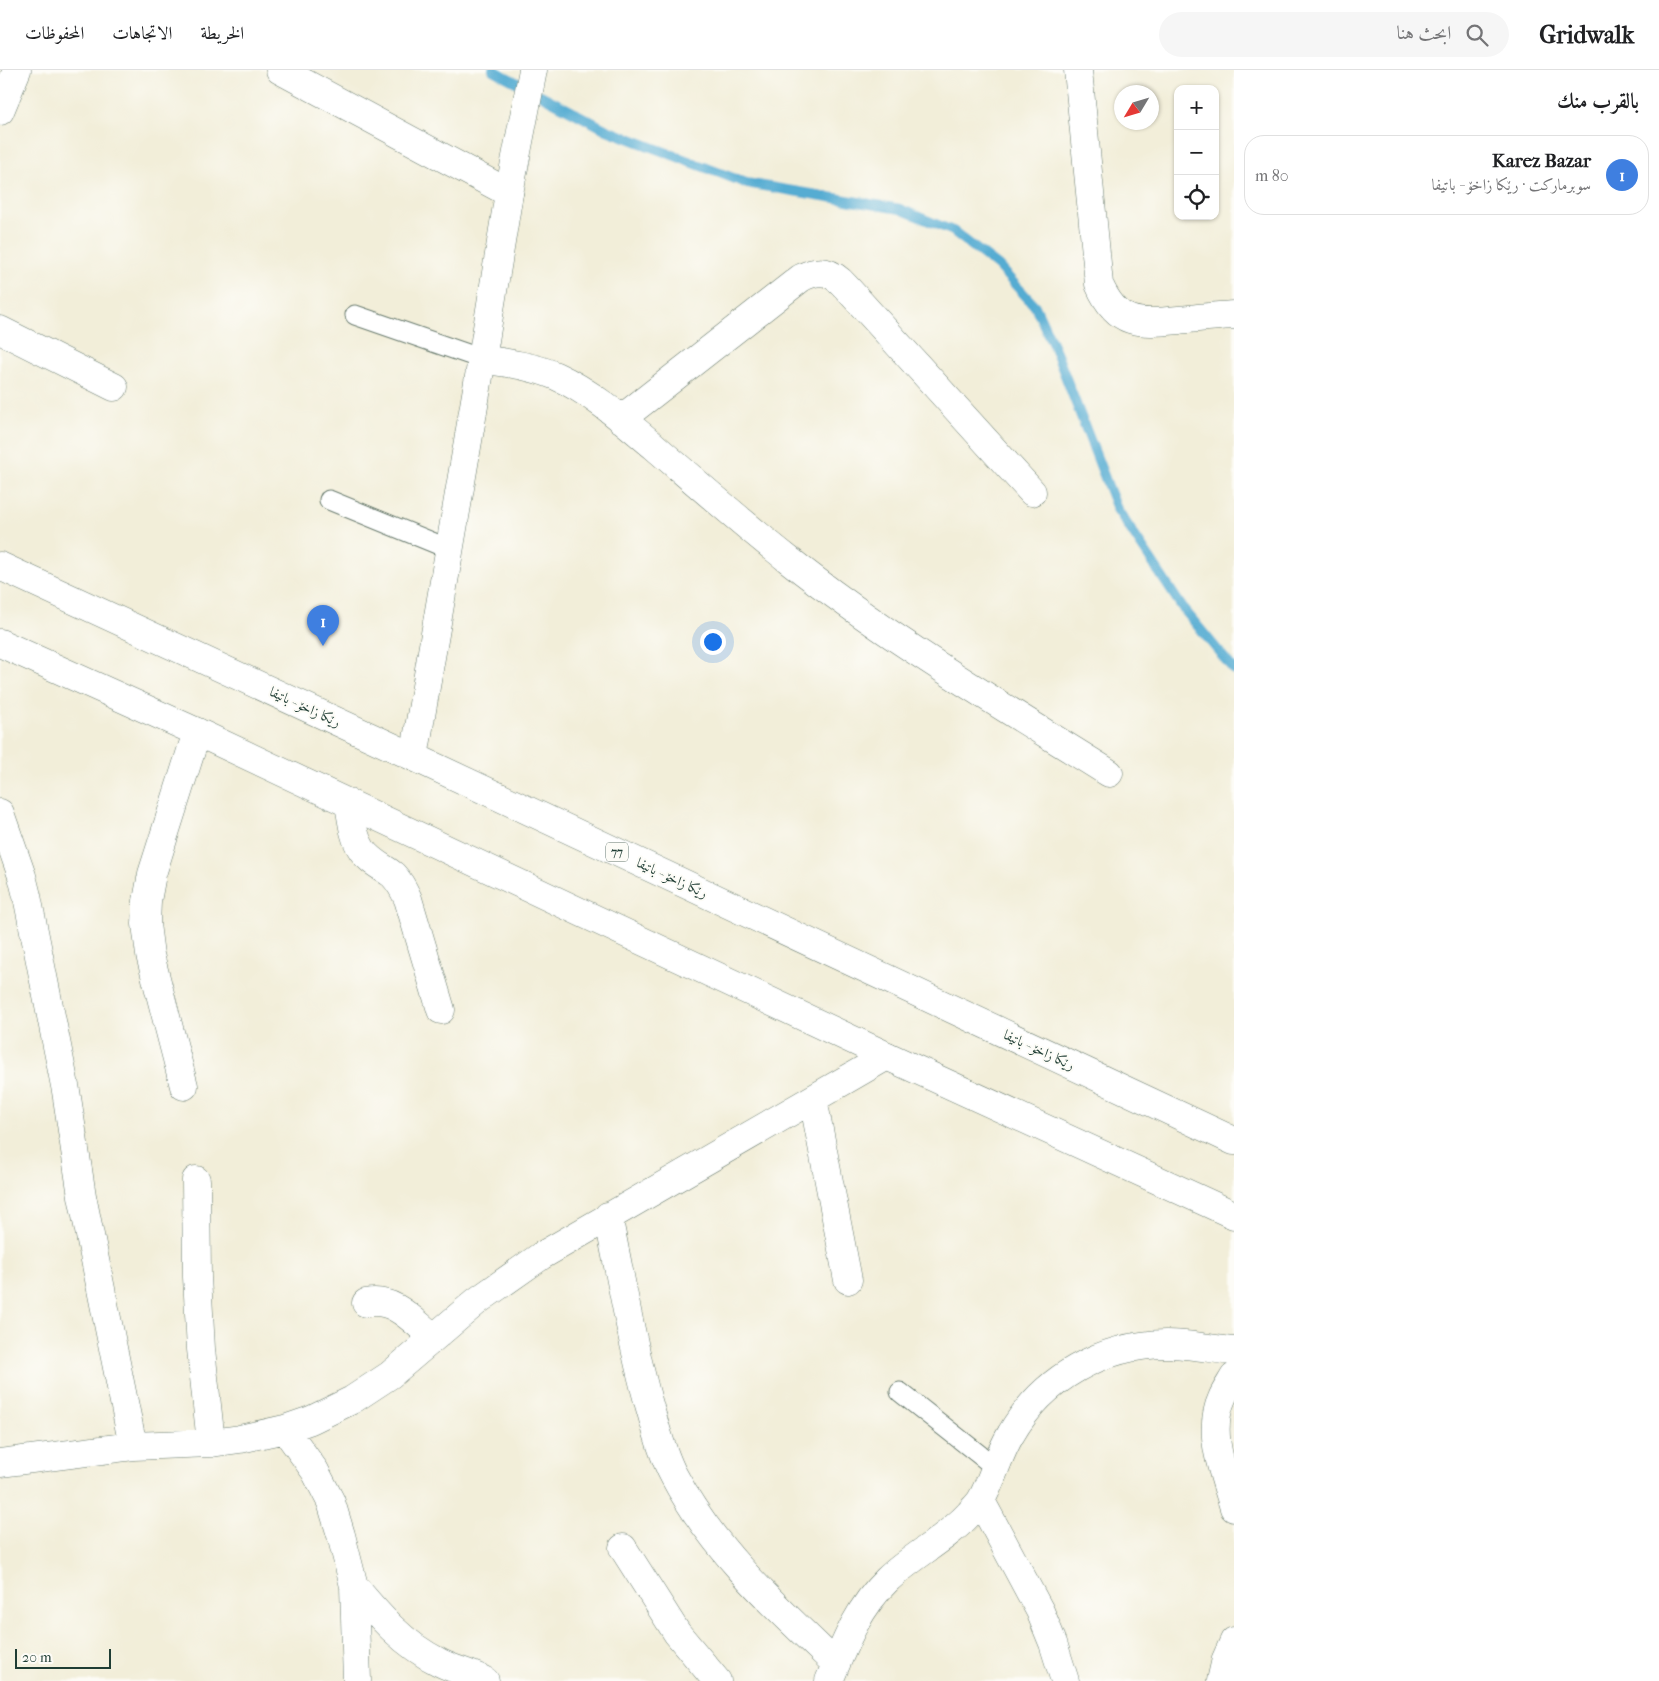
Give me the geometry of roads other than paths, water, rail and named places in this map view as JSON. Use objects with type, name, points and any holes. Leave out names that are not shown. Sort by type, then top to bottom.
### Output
[{"type":"main road","points":[[0,111],[17,70]]},
{"type":"main road","points":[[280,70],[509,193]]},
{"type":"main road","points":[[414,757],[509,193],[533,70]]},
{"type":"main road","points":[[1078,70],[1099,284],[1105,299],[1116,311],[1130,319],[1145,323],[1234,315]]},
{"type":"main road","points":[[621,419],[801,278],[812,272],[825,272],[838,279],[1032,492]]},
{"type":"main road","points":[[0,330],[114,387]]},
{"type":"main road","points":[[482,359],[531,367],[555,376],[576,387],[621,419],[788,560],[847,603],[907,646],[1109,773]]},
{"type":"main road","name":"رێکا زاخۆ - باتیفا","points":[[0,566],[414,757],[1234,1141]]},
{"type":"main road","points":[[0,643],[197,732],[887,1056],[1234,1215]]},
{"type":"main road","points":[[184,1086],[150,955],[146,924],[147,901],[152,874],[197,732]]},
{"type":"main road","points":[[349,804],[355,837],[363,851],[375,864],[394,876],[402,886],[408,899],[441,1010]]},
{"type":"main road","points":[[2,826],[22,876],[29,906],[66,1091],[82,1196],[133,1446]]},
{"type":"main road","points":[[0,1463],[133,1446],[211,1443],[240,1439],[285,1429],[311,1420],[352,1400],[390,1375],[477,1301],[541,1256],[887,1056]]},
{"type":"main road","points":[[813,1099],[848,1280]]},
{"type":"main road","points":[[196,1180],[197,1286],[201,1349],[211,1443]]},
{"type":"main road","points":[[608,1216],[640,1369],[656,1427],[674,1475],[704,1524],[740,1570],[832,1673],[847,1636],[858,1617],[887,1580],[965,1518],[981,1501],[1004,1445],[1019,1420],[1042,1393],[1064,1376],[1091,1360],[1116,1351],[1143,1345],[1168,1344],[1234,1351]]},
{"type":"main road","points":[[366,1303],[380,1302],[390,1304],[433,1337]]},
{"type":"main road","points":[[1234,1377],[1222,1398],[1216,1418],[1216,1440],[1221,1465],[1234,1508]]},
{"type":"main road","points":[[285,1429],[315,1471],[331,1502],[354,1586],[357,1681]]},
{"type":"main road","points":[[981,1501],[1040,1612],[1053,1643],[1065,1681]]},
{"type":"main road","points":[[623,1548],[678,1633],[717,1681]]},
{"type":"main road","points":[[354,1586],[382,1619],[410,1645],[442,1664],[474,1674],[486,1681]]},
{"type":"main road","points":[[1222,1681],[1226,1659],[1234,1642]]},
{"type":"lane","points":[[355,315],[482,359]]},
{"type":"lane","points":[[329,500],[449,549]]},
{"type":"lane","points":[[900,1392],[995,1467]]},
{"type":"waterway","points":[[493,70],[607,130],[746,183],[900,209],[953,231],[998,266],[1035,306],[1054,347],[1117,509],[1182,607],[1234,670]]},
{"type":"place","name":"Karez Bazar","points":[[323,646]]}]
